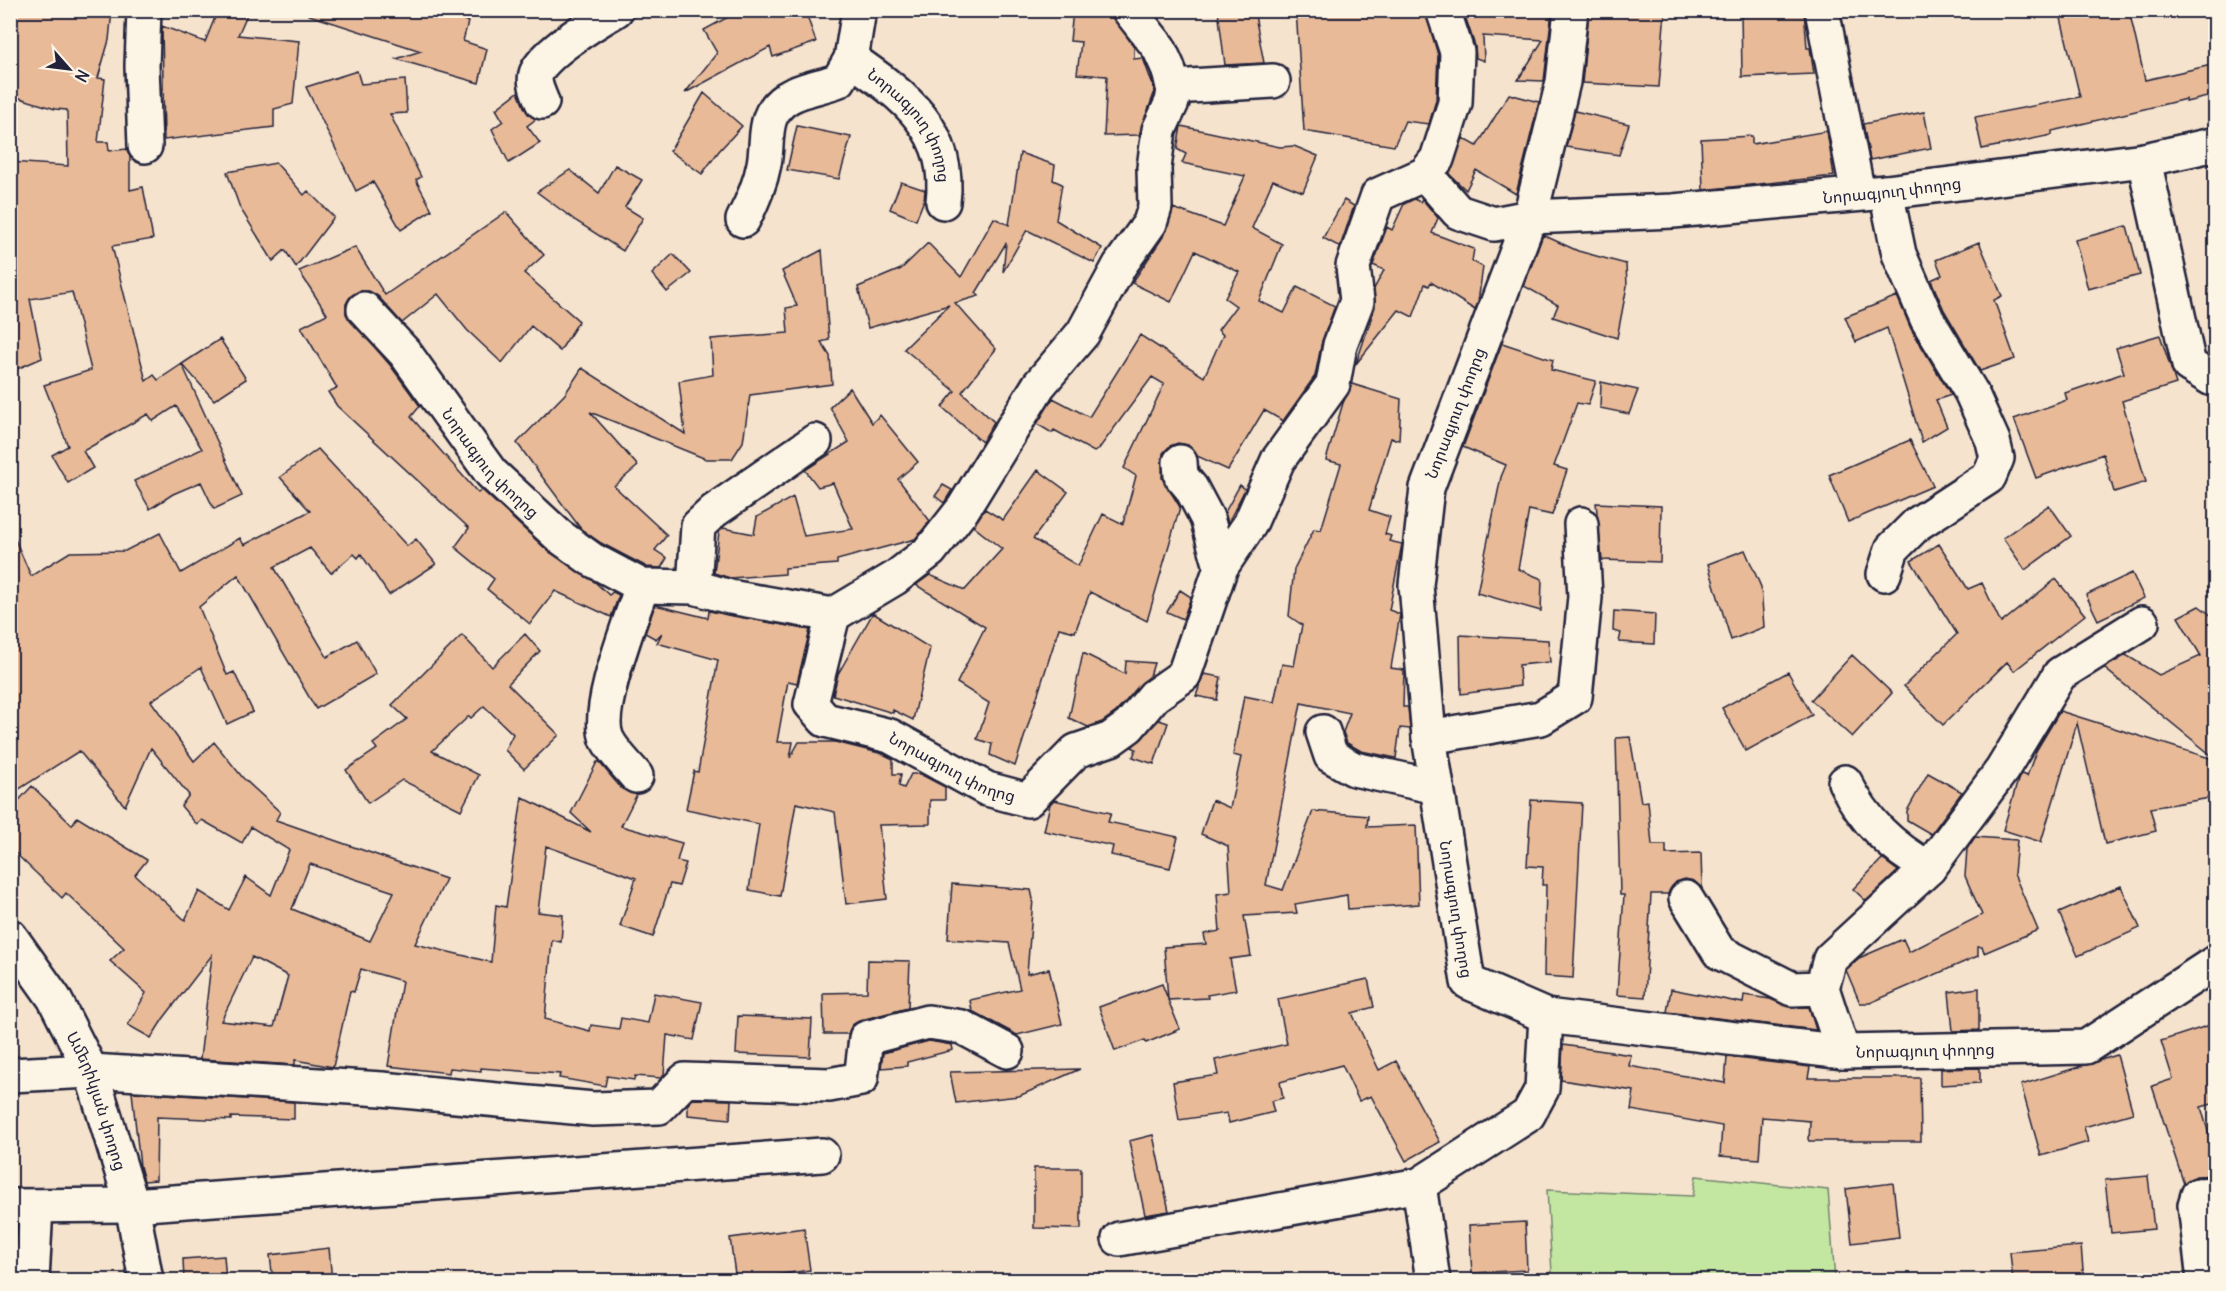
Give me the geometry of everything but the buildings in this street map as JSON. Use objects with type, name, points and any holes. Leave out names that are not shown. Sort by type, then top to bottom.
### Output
[{"type":"street","points":[[144,10],[142,66],[145,146]]},
{"type":"street","points":[[542,102],[536,86],[536,74],[555,52],[616,10]]},
{"type":"street","name":"Նորագյուղ փողոց","points":[[743,220],[757,195],[764,161],[765,133],[769,115],[782,102],[802,90],[839,80],[851,60],[860,10]]},
{"type":"street","points":[[833,615],[895,578],[930,551],[963,508],[1039,385],[1083,333],[1120,265],[1152,215],[1156,191],[1154,168],[1156,145],[1159,130],[1172,102],[1173,87],[1168,68],[1158,48],[1129,10]]},
{"type":"street","points":[[1425,174],[1437,159],[1455,103],[1457,52],[1443,10]]},
{"type":"street","name":"Նորագյուղ փողոց","points":[[1571,10],[1563,82],[1530,217],[1427,488],[1416,585],[1429,737],[1468,982],[1546,1016],[1843,1052],[2086,1047],[2216,962]]},
{"type":"street","points":[[1822,10],[1872,193],[1927,319],[1971,392],[1993,441],[1997,458],[1989,477],[1917,524],[1892,549],[1884,574]]},
{"type":"street","name":"Նորագյուղ փողոց","points":[[851,60],[894,88],[932,132],[943,160],[946,178],[943,202]]},
{"type":"street","points":[[1173,87],[1273,81]]},
{"type":"street","name":"Նորագյուղ փողոց","points":[[364,309],[405,353],[498,480],[559,536],[591,559],[642,586],[694,587],[730,597],[833,615],[811,705],[825,720],[891,736],[987,789],[1028,800],[1076,751],[1111,739],[1129,726],[1154,696],[1184,675],[1221,567],[1250,524],[1278,460],[1333,384],[1340,345],[1357,301],[1353,266],[1378,195],[1425,174],[1458,212],[1494,224],[1530,217],[1673,211],[1872,193],[2144,160],[2216,144]]},
{"type":"street","points":[[2144,160],[2189,365],[2212,379],[2216,378]]},
{"type":"street","points":[[694,587],[698,526],[723,505],[815,441]]},
{"type":"street","points":[[1180,462],[1181,477],[1191,488],[1207,518],[1221,567]]},
{"type":"street","points":[[1429,737],[1541,718],[1575,697],[1586,597],[1581,524]]},
{"type":"street","points":[[636,776],[607,739],[604,718],[608,694],[642,586]]},
{"type":"street","points":[[1843,1052],[1822,988],[1830,959],[1929,868],[2002,770],[2060,674],[2142,623]]},
{"type":"street","points":[[1323,732],[1331,756],[1354,769],[1437,787]]},
{"type":"street","points":[[1845,782],[1867,820],[1905,855],[1929,868]]},
{"type":"street","points":[[1686,898],[1719,952],[1792,989],[1822,988]]},
{"type":"street","name":"Ամերիկյան փողոց","points":[[10,936],[54,998],[91,1071],[132,1205],[146,1281]]},
{"type":"street","points":[[1119,1239],[1419,1185],[1528,1115],[1542,1089],[1546,1016]]},
{"type":"street","points":[[10,1075],[91,1071],[382,1089],[593,1109],[659,1107],[686,1080],[829,1085],[861,1079],[866,1038],[928,1022],[962,1028],[1007,1051]]},
{"type":"street","points":[[32,1281],[23,1206],[132,1205],[822,1155]]},
{"type":"street","points":[[1419,1185],[1433,1281]]},
{"type":"street","points":[[2204,1281],[2195,1205],[2198,1195],[2216,1194]]},
{"type":"green space","points":[[1696,1176],[1828,1190],[1835,1280],[1486,1280],[1552,1273],[1547,1190],[1693,1196]]}]
